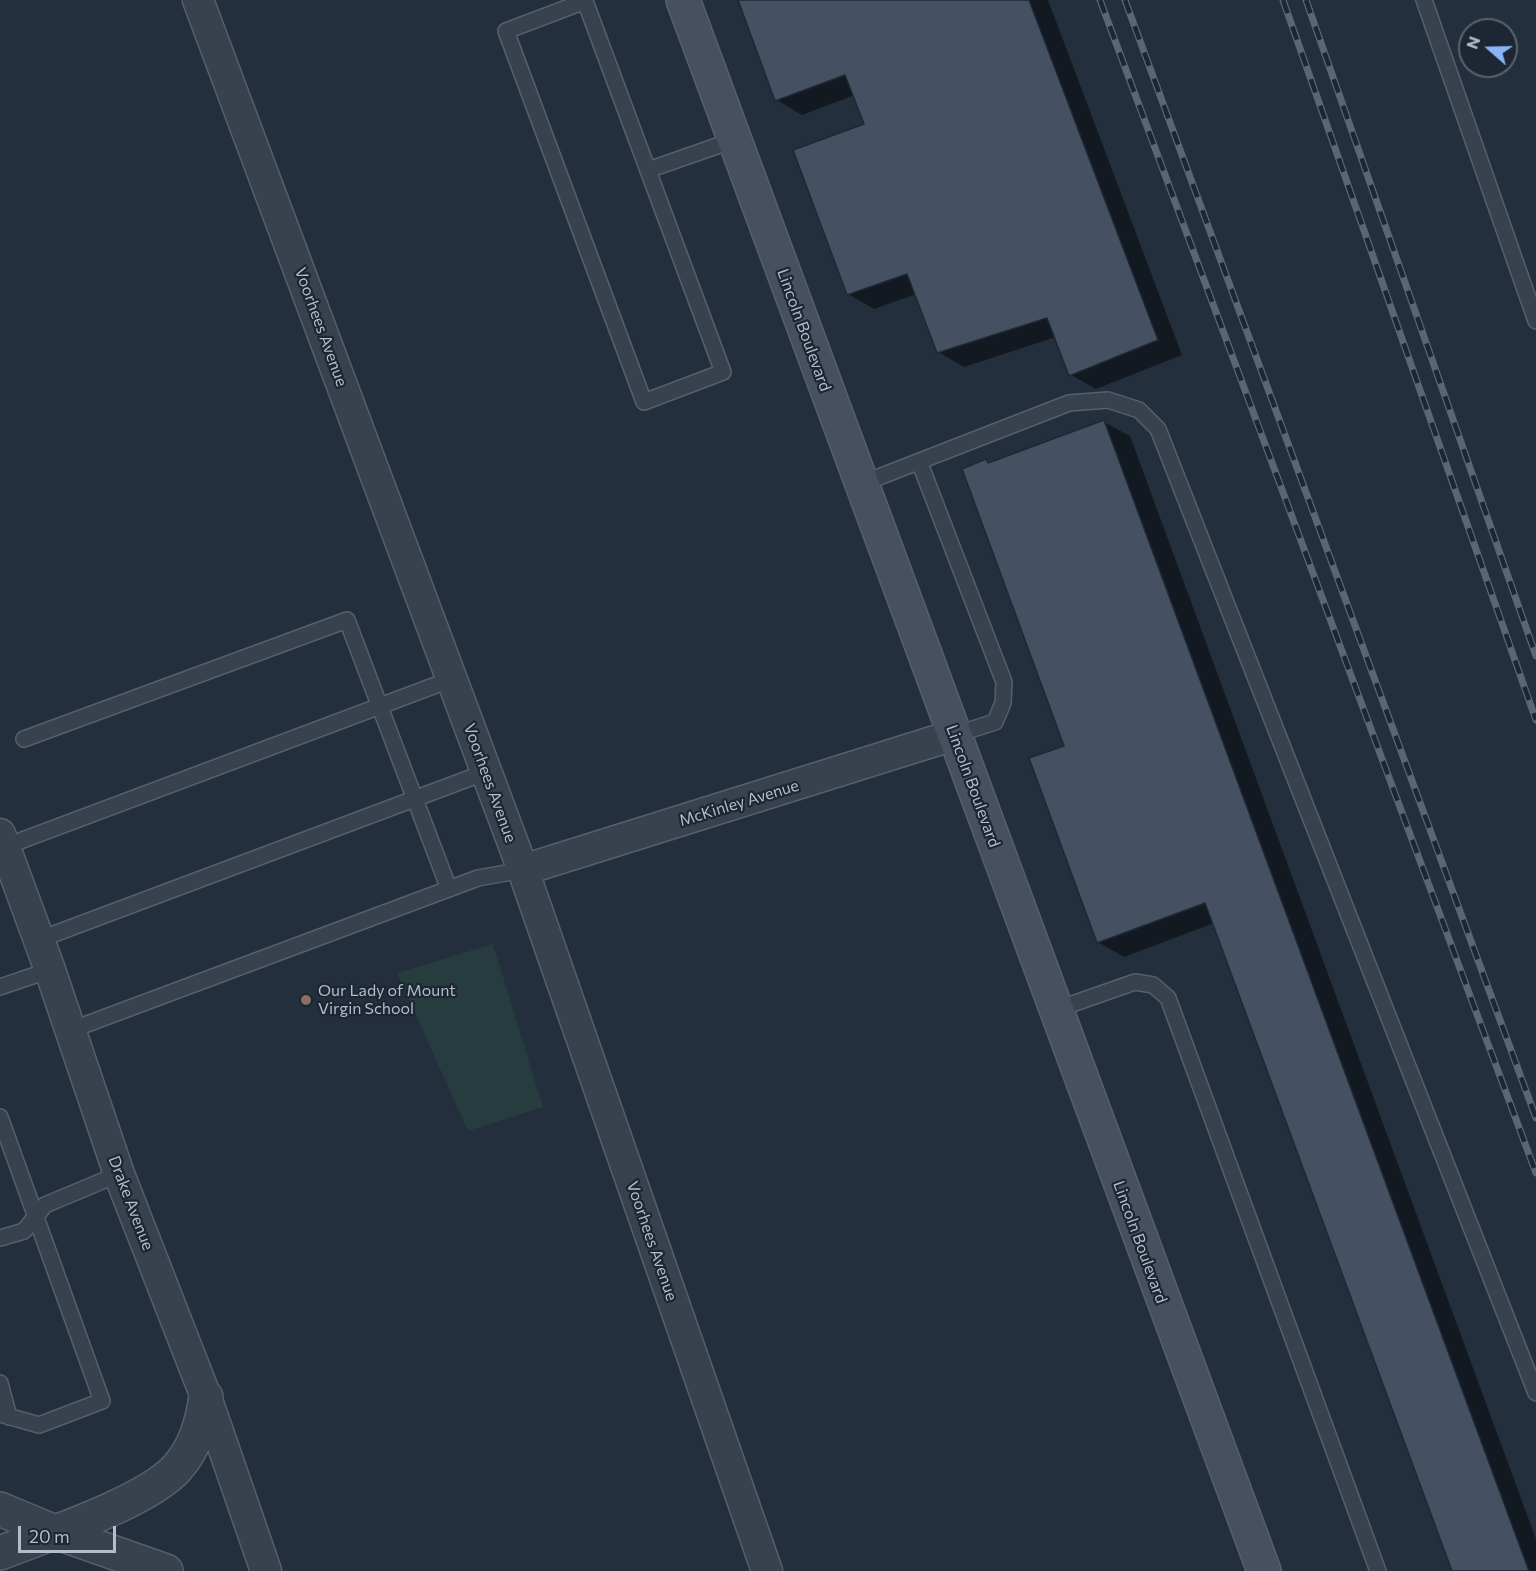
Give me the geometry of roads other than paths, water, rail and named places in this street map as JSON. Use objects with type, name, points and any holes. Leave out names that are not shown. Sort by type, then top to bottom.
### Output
[{"type":"main road","name":"Lincoln Boulevard","points":[[683,0],[1264,1571]]},
{"type":"street","name":"Voorhees Avenue","points":[[198,0],[523,870],[768,1571]]},
{"type":"street","name":"McKinley Avenue","points":[[523,870],[954,735]]},
{"type":"street","name":"Drake Avenue","points":[[2,840],[50,970],[119,1174],[206,1397],[266,1571]]},
{"type":"street","points":[[0,1553],[138,1496],[164,1480],[189,1452],[202,1423],[206,1397]]},
{"type":"street","points":[[0,1509],[55,1532],[166,1571]]},
{"type":"lane","points":[[1424,0],[1536,321]]},
{"type":"lane","points":[[585,1],[648,170],[723,372],[644,402],[506,31],[585,1]]},
{"type":"lane","points":[[648,170],[734,140]]},
{"type":"lane","points":[[861,484],[1069,403],[1108,400],[1139,410],[1158,429],[1536,1393]]},
{"type":"lane","points":[[919,461],[1004,682],[1003,703],[994,722],[954,735]]},
{"type":"lane","points":[[24,739],[347,620],[449,889]]},
{"type":"lane","points":[[2,840],[452,680]]},
{"type":"lane","points":[[38,940],[486,772]]},
{"type":"lane","points":[[71,1030],[478,878],[523,870]]},
{"type":"lane","points":[[0,987],[50,970]]},
{"type":"lane","points":[[1055,1010],[1135,982],[1153,985],[1168,998],[1378,1571]]},
{"type":"lane","points":[[0,1117],[102,1401],[39,1425],[5,1416],[0,1383]]},
{"type":"lane","points":[[0,1238],[24,1230],[45,1205],[119,1174]]},
{"type":"railway","points":[[1100,0],[1536,1173]]},
{"type":"railway","points":[[1125,0],[1536,1118]]},
{"type":"railway","points":[[1283,0],[1536,720]]},
{"type":"railway","points":[[1306,0],[1536,656]]},
{"type":"place","name":"Our Lady of Mount Virgin School","points":[[306,1000]]}]
